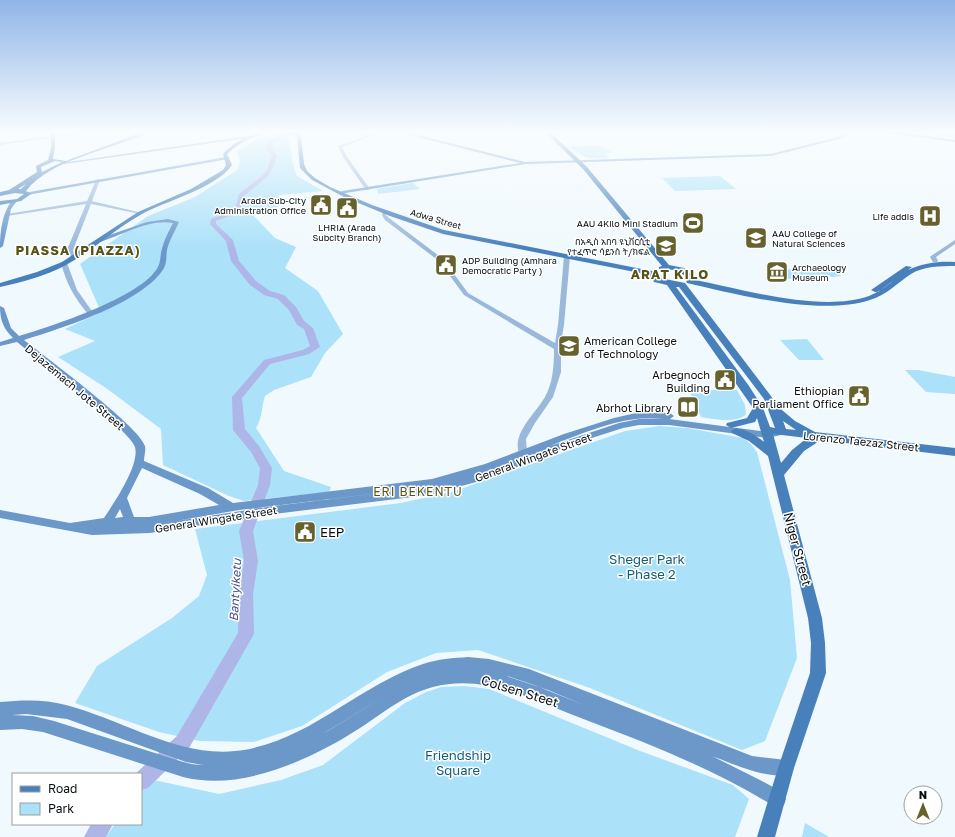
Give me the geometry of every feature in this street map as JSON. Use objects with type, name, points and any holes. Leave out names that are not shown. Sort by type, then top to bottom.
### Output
[{"type":"main road","points":[[10,192],[40,172],[39,170]]},
{"type":"main road","points":[[0,204],[14,201],[26,196],[25,192],[31,182],[49,170]]},
{"type":"main road","points":[[0,194],[25,192],[156,170]]},
{"type":"main road","points":[[0,283],[12,282],[40,274],[64,263],[140,213],[189,192],[217,176],[224,170]]},
{"type":"main road","name":"Adwa Street","points":[[304,170],[317,181],[340,193],[426,228],[652,273]]},
{"type":"main road","points":[[340,193],[479,170]]},
{"type":"main road","points":[[583,170],[664,268]]},
{"type":"main road","points":[[586,170],[664,268]]},
{"type":"main road","points":[[340,193],[368,188]]},
{"type":"main road","points":[[353,198],[359,190]]},
{"type":"main road","points":[[0,246],[7,214],[10,205],[14,201]]},
{"type":"main road","points":[[0,344],[91,314],[134,291],[153,278],[162,267],[164,250],[176,222],[169,220],[158,222],[100,240]]},
{"type":"main road","points":[[782,432],[772,406],[688,281],[683,270],[664,268],[652,273],[657,280],[671,285],[688,281],[819,299],[843,298],[869,293],[908,267],[935,261],[951,262]]},
{"type":"main road","points":[[688,281],[776,298],[810,302],[843,303],[874,297],[916,270],[930,265],[951,262]]},
{"type":"main road","name":"Niger Street","points":[[671,285],[758,408],[768,432],[815,618],[819,659],[818,673],[786,768],[766,837]]},
{"type":"main road","name":"Dejazemach Jote Street","points":[[0,308],[8,328],[18,339],[77,386],[132,435],[140,446],[139,463],[122,498],[105,527]]},
{"type":"main road","points":[[772,406],[791,423],[818,437]]},
{"type":"main road","points":[[734,428],[751,420],[758,408]]},
{"type":"main road","name":"General Wingate Street","points":[[0,514],[70,526],[81,530],[130,522],[166,519],[236,509],[429,491],[484,476],[526,457],[620,423],[669,422],[768,432]]},
{"type":"main road","points":[[734,428],[753,438],[773,454]]},
{"type":"main road","name":"Lorenzo Taezaz Street","points":[[768,432],[782,432],[955,452]]},
{"type":"main road","points":[[778,475],[792,454],[804,444],[818,437]]},
{"type":"main road","points":[[139,463],[204,491],[236,509]]},
{"type":"main road","points":[[122,498],[130,522]]},
{"type":"main road","name":"General Wingate Street","points":[[105,527],[150,529],[236,509]]},
{"type":"main road","points":[[0,709],[23,706],[47,708],[67,712],[186,755],[199,758],[237,759],[262,754],[281,748],[304,737],[382,689],[407,676],[446,665],[464,670],[483,664],[540,679],[752,764],[786,768]]},
{"type":"main road","name":"Colsen Steet","points":[[0,723],[29,722],[60,728],[123,751],[177,767],[204,773],[235,772],[288,759],[345,730],[393,699],[417,686],[464,670],[532,692],[689,752],[751,782],[778,799]]},
{"type":"street","points":[[355,170],[368,188]]},
{"type":"street","points":[[73,257],[70,250],[98,180]]},
{"type":"street","points":[[7,214],[90,202],[140,213]]},
{"type":"street","points":[[385,211],[384,215],[387,219],[441,260],[466,294],[558,348]]},
{"type":"street","points":[[935,261],[933,258],[954,244]]},
{"type":"street","points":[[526,457],[522,439],[531,422],[549,397],[557,372],[567,256]]},
{"type":"street","points":[[64,263],[71,285],[78,300],[91,314]]},
{"type":"green space","points":[[237,170],[295,170],[297,176],[323,191],[279,195],[279,206],[254,216],[275,238],[296,247],[285,268],[318,291],[343,334],[325,353],[311,377],[274,390],[265,396],[261,416],[256,428],[284,471],[331,487],[329,492],[244,501],[229,496],[163,465],[161,429],[106,388],[58,357],[95,341],[65,329],[101,312],[80,264],[148,216],[195,197]]},
{"type":"green space","points":[[720,176],[736,189],[675,191],[662,178]]},
{"type":"green space","points":[[413,183],[420,189],[378,194],[377,189]]},
{"type":"green space","points":[[830,267],[841,276],[796,276],[797,278],[788,279],[779,270]]},
{"type":"green space","points":[[807,339],[824,360],[799,360],[780,340]]},
{"type":"green space","points":[[905,370],[918,370],[955,377],[955,394],[926,392]]},
{"type":"green space","points":[[689,390],[737,390],[745,405],[746,414],[737,419],[731,420],[701,417]]},
{"type":"green space","name":"Sheger Park - Phase 2","points":[[659,426],[687,428],[743,438],[751,444],[757,452],[790,580],[797,658],[765,741],[742,750],[590,688],[478,650],[436,653],[387,672],[302,726],[254,742],[200,741],[159,732],[75,703],[97,666],[172,618],[199,596],[207,575],[195,529],[401,503],[452,492],[625,431]]},
{"type":"green space","name":"Friendship Square","points":[[465,686],[489,689],[640,751],[733,785],[749,799],[735,837],[106,837],[114,825],[142,825],[142,788],[149,779],[219,794],[281,780],[323,765],[405,703],[424,693],[441,687]]},
{"type":"green space","points":[[805,823],[829,837],[802,837]]},
{"type":"waterway","name":"Bantyiketu","points":[[142,780],[183,742],[246,634],[246,594],[251,561],[246,531],[264,485],[266,468],[255,449],[239,430],[237,397],[267,362],[306,352],[315,347],[308,328],[300,323],[293,309],[281,297],[267,293],[253,283],[235,261],[229,240],[213,224],[213,220],[238,211],[242,194],[262,179],[270,170]]},
{"type":"waterway","name":"Bantyiketu","points":[[94,837],[102,825]]},
{"type":"place","name":"Arada Sub-City Administration Office","points":[[321,205]]},
{"type":"place","name":"LHRIA (Arada Subcity Branch)","points":[[347,208]]},
{"type":"place","name":"Life addis","points":[[930,216]]},
{"type":"place","name":"AAU 4Kilo Mini Stadium","points":[[693,223]]},
{"type":"place","name":"AAU College of Natural Sciences","points":[[756,238]]},
{"type":"place","name":"በአዲስ አበባ ዩኒቨርሲቲ የተፈጥሮ ሳይንስ ት/ክፍል","points":[[666,246]]},
{"type":"place","name":"ADP Building (Amhara Democratic Party )","points":[[446,265]]},
{"type":"place","name":"Archaeology Museum","points":[[777,272]]},
{"type":"place","name":"American College of Technology","points":[[569,346]]},
{"type":"place","name":"Arbegnoch Building","points":[[725,380]]},
{"type":"place","name":"Ethiopian Parliament Office","points":[[859,396]]},
{"type":"place","name":"Abrhot Library","points":[[688,407]]},
{"type":"place","name":"EEP","points":[[305,532]]},
{"type":"district","name":"PIASSA (PIAZZA)","points":[[78,250]]},
{"type":"district","name":"ARAT KILO","points":[[670,274]]},
{"type":"district","name":"ERI BEKENTU","points":[[418,491]]}]
